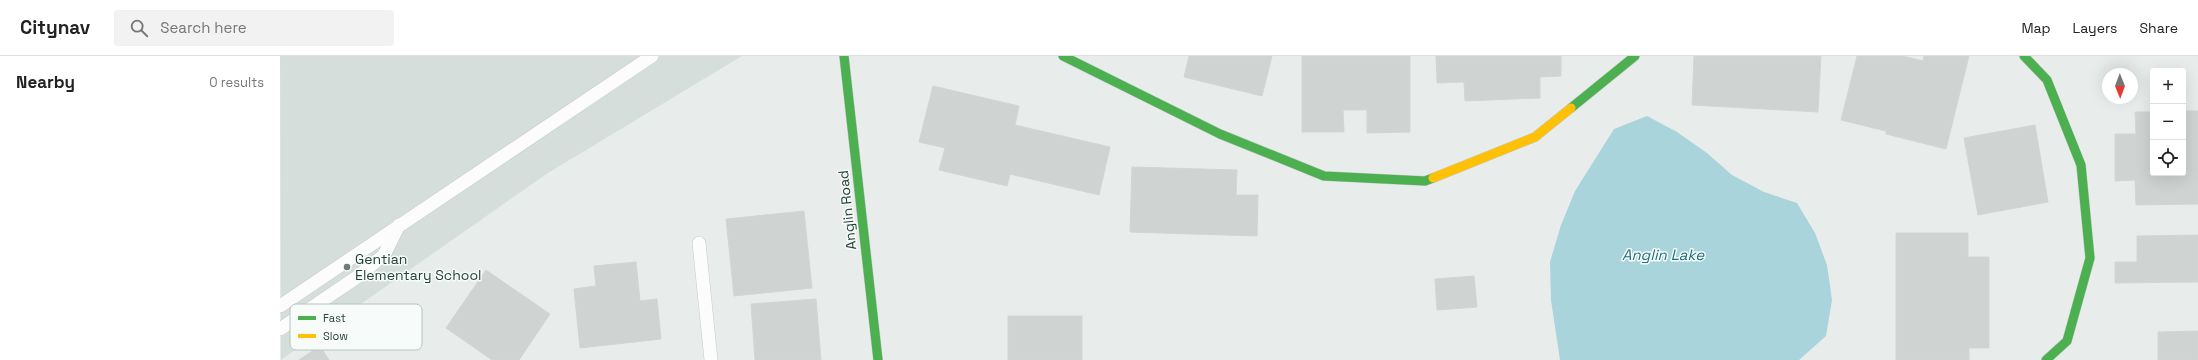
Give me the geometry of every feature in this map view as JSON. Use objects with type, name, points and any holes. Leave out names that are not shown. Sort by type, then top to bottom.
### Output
[{"type":"street","name":"Anglin Road","points":[[844,56],[878,360]]},
{"type":"street","points":[[1063,56],[1220,134],[1324,176],[1425,181],[1535,137],[1636,56]]},
{"type":"street","points":[[2024,56],[2047,80],[2082,165],[2090,258],[2067,341],[2046,360]]},
{"type":"lane","points":[[280,306],[652,56]]},
{"type":"lane","points":[[317,304],[357,277],[384,255],[400,224]]},
{"type":"lane","points":[[699,243],[711,360]]},
{"type":"lane","points":[[280,329],[290,322]]},
{"type":"shaded area","name":"Gentian Elementary School","points":[[280,56],[742,56],[548,173],[361,304],[290,304],[290,350],[295,350],[281,360]]},
{"type":"water","name":"Anglin Lake","points":[[1647,116],[1677,132],[1707,153],[1732,175],[1764,192],[1797,203],[1815,233],[1827,265],[1832,300],[1826,336],[1799,360],[1560,360],[1551,300],[1550,262],[1561,225],[1575,191],[1614,129]]},
{"type":"building","points":[[1189,56],[1272,56],[1262,96],[1184,77]]},
{"type":"building","points":[[1302,56],[1410,56],[1410,132],[1367,133],[1367,110],[1343,110],[1344,132],[1302,132]]},
{"type":"building","points":[[1436,56],[1561,56],[1561,76],[1540,77],[1540,98],[1465,101],[1464,82],[1437,83]]},
{"type":"building","points":[[1694,56],[1821,56],[1818,112],[1692,105]]},
{"type":"building","points":[[1857,56],[1903,56],[1923,61],[1924,56],[1969,56],[1946,149],[1886,134],[1886,131],[1841,120]]},
{"type":"building","points":[[933,86],[1019,106],[1015,125],[1110,147],[1099,195],[1010,174],[1007,186],[939,170],[945,148],[919,142]]},
{"type":"building","points":[[2186,111],[2198,111],[2198,204],[2136,205],[2135,180],[2115,181],[2115,134],[2136,134],[2135,112],[2150,112],[2150,176],[2186,176]]},
{"type":"building","points":[[2035,125],[2048,202],[1978,215],[1964,138]]},
{"type":"building","points":[[1132,167],[1237,170],[1236,195],[1258,195],[1257,236],[1130,232]]},
{"type":"building","points":[[804,211],[812,288],[734,296],[726,219]]},
{"type":"building","points":[[1896,233],[1968,233],[1968,257],[1989,257],[1989,348],[1969,348],[1969,360],[1896,360]]},
{"type":"building","points":[[2198,235],[2198,282],[2115,283],[2115,262],[2137,262],[2137,236]]},
{"type":"building","points":[[636,262],[640,301],[657,299],[661,339],[580,348],[574,289],[596,286],[594,266]]},
{"type":"building","points":[[486,270],[550,314],[519,360],[492,360],[446,328]]},
{"type":"building","points":[[1474,276],[1477,307],[1437,310],[1435,279]]},
{"type":"building","points":[[816,299],[821,360],[755,360],[751,304]]},
{"type":"building","points":[[1008,316],[1082,316],[1082,360],[1008,360]]},
{"type":"building","points":[[2198,331],[2198,360],[2158,360],[2158,332]]},
{"type":"building","points":[[314,350],[323,350],[329,360],[299,360]]},
{"type":"traffic: fast","points":[[844,56],[878,360]]},
{"type":"traffic: fast","points":[[1063,56],[1220,134],[1324,176],[1425,181],[1433,178]]},
{"type":"traffic: fast","points":[[1571,108],[1635,56]]},
{"type":"traffic: fast","points":[[2024,56],[2047,80],[2081,165],[2090,258],[2067,341],[2046,360]]},
{"type":"traffic: slow","points":[[1433,178],[1535,137],[1571,108]]},
{"type":"place","name":"Gentian Elementary School","points":[[347,267]]}]
